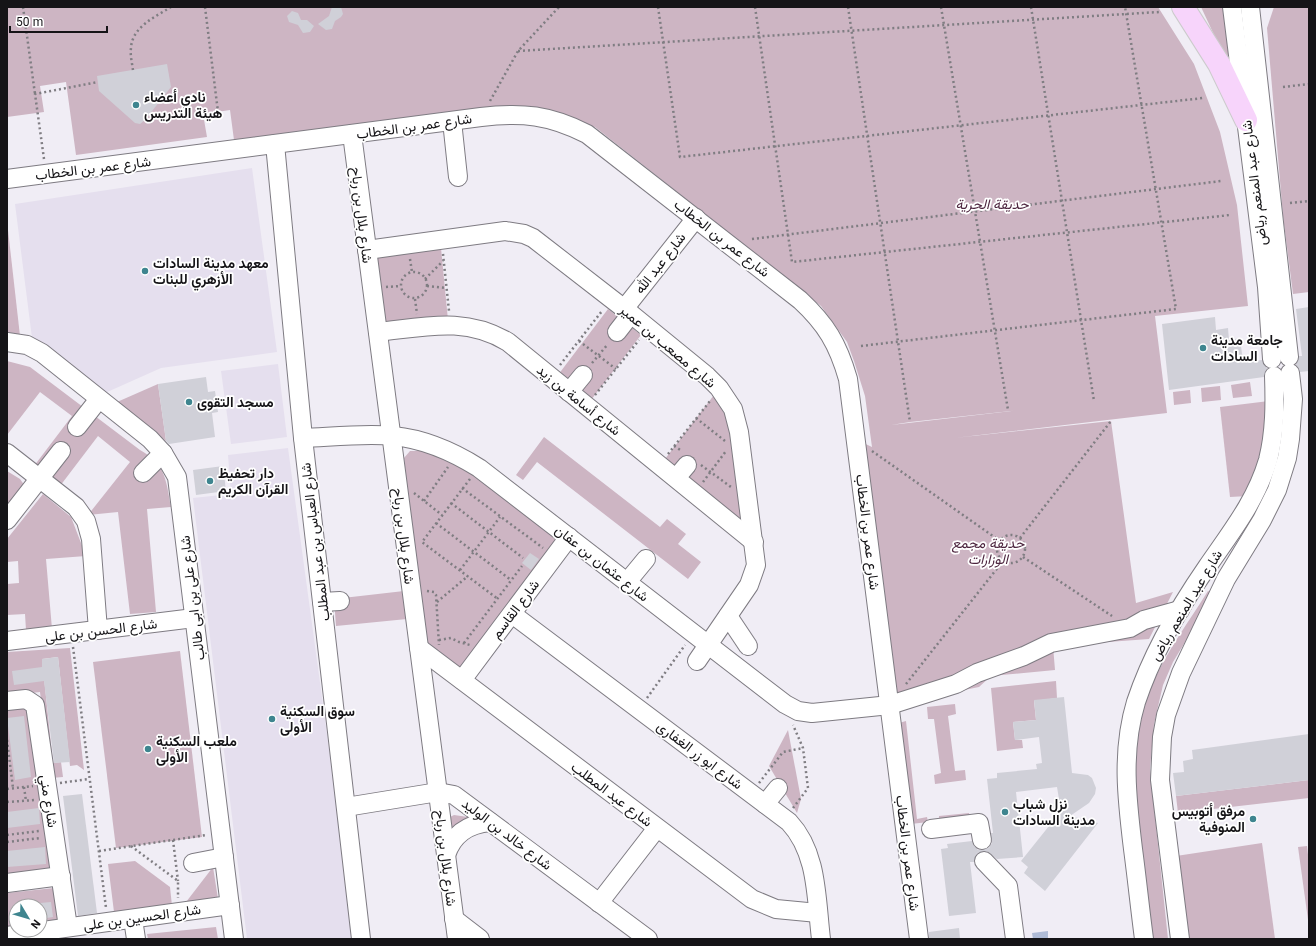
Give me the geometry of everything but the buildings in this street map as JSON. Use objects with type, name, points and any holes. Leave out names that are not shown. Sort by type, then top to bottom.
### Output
[{"type":"main road","points":[[1183,7],[1219,64],[1246,120]]},
{"type":"street","name":"شارع عبد المنعم رياض","points":[[1180,939],[1161,801],[1160,759],[1162,737],[1170,701],[1181,673],[1226,579],[1270,506],[1287,458],[1292,419],[1266,287],[1232,7]]},
{"type":"street","name":"شارع عبد المنعم رياض","points":[[1144,939],[1127,799],[1127,759],[1130,727],[1146,674],[1161,642],[1207,568],[1245,512],[1262,478],[1268,459],[1281,366],[1253,11]]},
{"type":"street","name":"شارع عمر بن الخطاب","points":[[7,179],[481,117],[508,114],[549,118],[569,125],[587,134],[604,146],[800,300],[817,316],[831,335],[842,356],[848,379],[857,440],[919,939]]},
{"type":"street","points":[[452,121],[458,176]]},
{"type":"street","name":"شارع بلال بن رباح","points":[[352,134],[457,939]]},
{"type":"street","name":"شارع العباس بن عبد المطلب","points":[[275,144],[303,438],[361,939]]},
{"type":"street","name":"شارع عبد الله","points":[[617,332],[622,307],[696,218]]},
{"type":"street","name":"شارع مصعب بن عمير","points":[[367,250],[505,231],[524,234],[533,238],[622,307],[707,376],[719,388],[727,398],[737,420],[756,565],[752,579],[697,661]]},
{"type":"street","name":"شارع أسامة بن زيد","points":[[378,332],[450,325],[478,328],[499,336],[754,542]]},
{"type":"street","name":"شارع على بن ابى طالب","points":[[7,342],[27,345],[42,352],[150,439],[163,452],[177,477],[234,939]]},
{"type":"street","points":[[569,392],[583,375]]},
{"type":"street","points":[[77,427],[99,399]]},
{"type":"street","name":"شارع عثمان بن عفان","points":[[303,438],[391,435],[420,440],[457,454],[479,468],[785,704],[798,711],[812,713],[890,705],[956,684],[976,673],[1024,656],[1051,643],[1130,628],[1144,620],[1180,610]]},
{"type":"street","points":[[8,518],[60,451]]},
{"type":"street","points":[[143,473],[163,452]]},
{"type":"street","points":[[7,453],[76,507],[86,521],[91,539],[98,630]]},
{"type":"street","points":[[676,478],[691,461]]},
{"type":"street","name":"شارع القاسم","points":[[462,680],[489,636],[512,614],[569,537]]},
{"type":"street","points":[[627,582],[646,560]]},
{"type":"street","points":[[1207,568],[1226,579]]},
{"type":"street","points":[[322,602],[340,601]]},
{"type":"street","name":"شارع ابو زر الغفارى","points":[[512,614],[785,819],[799,834],[809,854],[821,939]]},
{"type":"street","points":[[728,616],[748,646]]},
{"type":"street","name":"شارع الحسن بن على","points":[[7,641],[194,618]]},
{"type":"street","points":[[1130,628],[1161,642]]},
{"type":"street","name":"شارع عبد المطلب","points":[[419,648],[752,899],[776,909],[818,913]]},
{"type":"street","name":"شارع مني","points":[[7,701],[26,699],[35,705],[61,876],[59,932]]},
{"type":"street","points":[[758,799],[778,788]]},
{"type":"street","name":"شارع خالد بن الوليد","points":[[346,807],[438,792],[454,795],[648,939]]},
{"type":"street","points":[[446,855],[453,840],[465,829],[490,822]]},
{"type":"street","points":[[931,829],[979,823],[982,840]]},
{"type":"street","points":[[599,903],[657,828]]},
{"type":"street","points":[[193,863],[224,857]]},
{"type":"street","points":[[984,861],[1008,886],[1015,939]]},
{"type":"street","points":[[7,883],[61,876]]},
{"type":"street","name":"شارع الحسين بن على","points":[[7,936],[59,932],[107,922],[230,905]]},
{"type":"street","points":[[133,918],[136,939]]},
{"type":"street","points":[[454,919],[480,939]]},
{"type":"path","points":[[22,7],[46,174]]},
{"type":"path","points":[[133,70],[131,47],[134,35],[144,24],[171,7]]},
{"type":"path","points":[[205,7],[218,112]]},
{"type":"path","points":[[481,117],[518,51],[559,7]]},
{"type":"path","points":[[658,7],[680,157],[1203,98]]},
{"type":"path","points":[[755,7],[792,262],[1230,215]]},
{"type":"path","points":[[848,7],[910,422]]},
{"type":"path","points":[[941,7],[1008,410]]},
{"type":"path","points":[[1032,7],[1094,402]]},
{"type":"path","points":[[861,346],[1176,309],[1125,7]]},
{"type":"path","points":[[518,51],[1159,12]]},
{"type":"path","points":[[35,94],[98,82]]},
{"type":"path","points":[[1283,87],[1309,84]]},
{"type":"path","points":[[752,239],[1221,181]]},
{"type":"path","points":[[1290,203],[1309,201]]},
{"type":"path","points":[[441,240],[450,325]]},
{"type":"path","points":[[425,279],[443,261]]},
{"type":"path","points":[[416,272],[425,279],[427,286],[422,296],[415,299],[408,298],[401,290],[402,280],[409,273],[416,272]]},
{"type":"path","points":[[427,286],[446,288]]},
{"type":"path","points":[[551,377],[579,341],[622,307]]},
{"type":"path","points":[[587,406],[648,328]]},
{"type":"path","points":[[583,375],[617,332]]},
{"type":"path","points":[[579,341],[616,369]]},
{"type":"path","points":[[660,465],[719,388]]},
{"type":"path","points":[[695,494],[730,445],[696,418]]},
{"type":"path","points":[[1020,538],[1111,421]]},
{"type":"path","points":[[857,440],[1000,541]]},
{"type":"path","points":[[674,446],[691,461],[710,472],[748,500]]},
{"type":"path","points":[[424,501],[457,454]]},
{"type":"path","points":[[479,468],[462,488],[422,542],[498,599]]},
{"type":"path","points":[[397,481],[442,514]]},
{"type":"path","points":[[462,488],[554,557]]},
{"type":"path","points":[[451,503],[523,558]]},
{"type":"path","points":[[460,570],[500,517]]},
{"type":"path","points":[[436,523],[511,580]]},
{"type":"path","points":[[1007,535],[1020,538],[1025,545],[1023,557],[1014,563],[1003,560],[997,551],[1000,541],[1007,535]]},
{"type":"path","points":[[1023,557],[1130,628]]},
{"type":"path","points":[[890,705],[1003,560]]},
{"type":"path","points":[[464,643],[522,566]]},
{"type":"path","points":[[437,602],[468,576]]},
{"type":"path","points":[[412,594],[434,592],[437,602],[440,663]]},
{"type":"path","points":[[72,633],[107,922]]},
{"type":"path","points":[[638,709],[694,634]]},
{"type":"path","points":[[439,640],[451,638],[464,643],[489,636]]},
{"type":"path","points":[[785,704],[803,748],[808,788],[785,819]]},
{"type":"path","points":[[7,740],[13,788]]},
{"type":"path","points":[[758,799],[783,752],[803,748]]},
{"type":"path","points":[[24,786],[26,801]]},
{"type":"path","points":[[7,802],[49,798]]},
{"type":"path","points":[[7,835],[30,832],[54,832]]},
{"type":"path","points":[[30,832],[30,839]]},
{"type":"path","points":[[7,842],[30,839],[54,832]]},
{"type":"path","points":[[99,850],[220,832]]},
{"type":"path","points":[[173,840],[178,881],[179,912]]},
{"type":"path","points":[[130,846],[178,881]]},
{"type":"shaded area","name":"معهد مدينة السادات الأزهري للبنات","points":[[252,168],[277,352],[161,368],[105,393],[32,338],[15,204]]},
{"type":"shaded area","points":[[278,364],[287,437],[231,444],[221,371]]},
{"type":"shaded area","name":"سوق السكنية الأولى","points":[[288,448],[355,939],[247,939],[193,498],[231,494],[228,455]]},
{"type":"green space","name":"حديقة الحرية","points":[[7,7],[1158,7],[1194,64],[1220,132],[1237,205],[1248,306],[1155,316],[1167,413],[954,438],[1111,421],[1136,603],[1173,592],[1149,639],[1053,646],[1055,670],[991,676],[979,687],[890,705],[857,440],[872,447],[865,396],[847,342],[821,306],[595,127],[585,124],[486,109],[446,112],[234,140],[230,110],[203,114],[207,137],[76,155],[66,82],[40,86],[44,112],[7,117]],"holes":[[[1029,409],[891,425],[910,422]]]},
{"type":"green space","points":[[1201,7],[1225,7],[1232,73]]},
{"type":"green space","points":[[1274,7],[1309,7],[1309,292],[1293,294],[1283,216],[1267,28]]},
{"type":"green space","points":[[7,221],[20,336],[7,337]]},
{"type":"green space","points":[[441,248],[448,320],[384,322],[377,259],[380,256]]},
{"type":"green space","points":[[608,309],[641,335],[591,400],[558,375]]},
{"type":"green space","points":[[7,361],[30,367],[140,450],[149,455],[160,467],[166,481],[171,507],[147,509],[156,612],[130,614],[118,512],[88,515],[130,462],[98,436],[60,486],[34,466],[72,416],[40,392],[7,435]]},
{"type":"green space","points":[[1250,382],[1252,396],[1233,398],[1231,385]]},
{"type":"green space","points":[[158,384],[166,441],[117,402]]},
{"type":"green space","points":[[1220,386],[1221,400],[1202,402],[1201,388]]},
{"type":"green space","points":[[1190,390],[1191,403],[1174,405],[1173,392]]},
{"type":"green space","points":[[714,395],[731,426],[742,522],[665,459]]},
{"type":"green space","points":[[1269,401],[1270,419],[1248,496],[1230,497],[1220,407]]},
{"type":"green space","points":[[544,437],[660,527],[667,519],[686,534],[678,544],[701,562],[688,579],[537,462],[523,480],[516,475]]},
{"type":"green space","points":[[410,451],[422,451],[458,463],[563,542],[461,670],[433,654],[424,638],[404,458]]},
{"type":"green space","points":[[7,471],[20,479],[27,489],[7,514]]},
{"type":"green space","points":[[43,494],[71,517],[86,556],[46,559],[52,629],[26,630],[25,614],[7,615],[7,584],[19,583],[18,561],[7,562],[7,539]]},
{"type":"green space","points":[[404,591],[407,619],[336,626],[334,599]]},
{"type":"green space","points":[[1208,591],[1214,594],[1173,662],[1163,685],[1154,724],[1150,769],[1168,939],[1152,939],[1143,876],[1136,809],[1138,742],[1143,711],[1153,682],[1172,647]]},
{"type":"green space","points":[[70,648],[84,770],[77,765],[70,766],[58,657],[42,659],[53,763],[61,762],[63,777],[51,778],[40,692],[7,696],[7,652]]},
{"type":"green space","name":"ملعب السكنية الأولى","points":[[180,651],[202,837],[116,848],[93,662]]},
{"type":"green space","points":[[1056,681],[1057,698],[1034,701],[1036,720],[1013,722],[1015,740],[1022,740],[1023,748],[997,751],[991,688]]},
{"type":"green space","points":[[955,704],[956,714],[948,716],[955,771],[965,770],[966,780],[935,784],[934,775],[941,773],[934,719],[928,719],[927,707]]},
{"type":"green space","points":[[34,705],[54,873],[7,879],[7,709]]},
{"type":"green space","points":[[906,721],[917,819],[927,817],[928,822],[911,824],[899,723]]},
{"type":"green space","points":[[788,730],[801,799],[797,813],[769,766]]},
{"type":"green space","points":[[1309,780],[1309,798],[1178,813],[1176,796]]},
{"type":"green space","points":[[969,813],[970,819],[939,823],[939,816]]},
{"type":"green space","points":[[454,815],[468,817],[475,821],[450,842],[450,817]]},
{"type":"green space","points":[[1262,843],[1275,939],[1185,939],[1176,856]]},
{"type":"green space","points":[[1307,846],[1309,863],[1309,927],[1298,847]]},
{"type":"green space","points":[[135,861],[170,887],[172,906],[114,912],[108,864]]},
{"type":"green space","points":[[213,867],[218,899],[183,906]]},
{"type":"green space","points":[[54,888],[59,893],[62,923],[56,929],[48,930],[48,898],[8,898],[7,935],[7,893]]},
{"type":"green space","points":[[216,927],[218,939],[148,939],[147,934]]},
{"type":"water","points":[[1048,931],[1048,939],[1033,939],[1032,933]]},
{"type":"place","name":"نادي أعضاء هيئة التدريس","points":[[136,105]]},
{"type":"place","name":"معهد مدينة السادات الأزهري للبنات","points":[[145,271]]},
{"type":"place","name":"جامعة مدينة السادات","points":[[1203,348]]},
{"type":"place","name":"مسجد التقوى","points":[[189,402]]},
{"type":"place","name":"دار تحفيظ القرآن الكريم","points":[[210,481]]},
{"type":"place","name":"سوق السكنية الأولى","points":[[272,719]]},
{"type":"place","name":"ملعب السكنية الأولى","points":[[148,749]]},
{"type":"place","name":"نزل شباب مدينة السادات","points":[[1005,812]]},
{"type":"place","name":"مرفق أتوبيس المنوفية","points":[[1253,819]]},
{"type":"park label","name":"حديقة مجمع الوزارات","points":[[988,552]]}]
